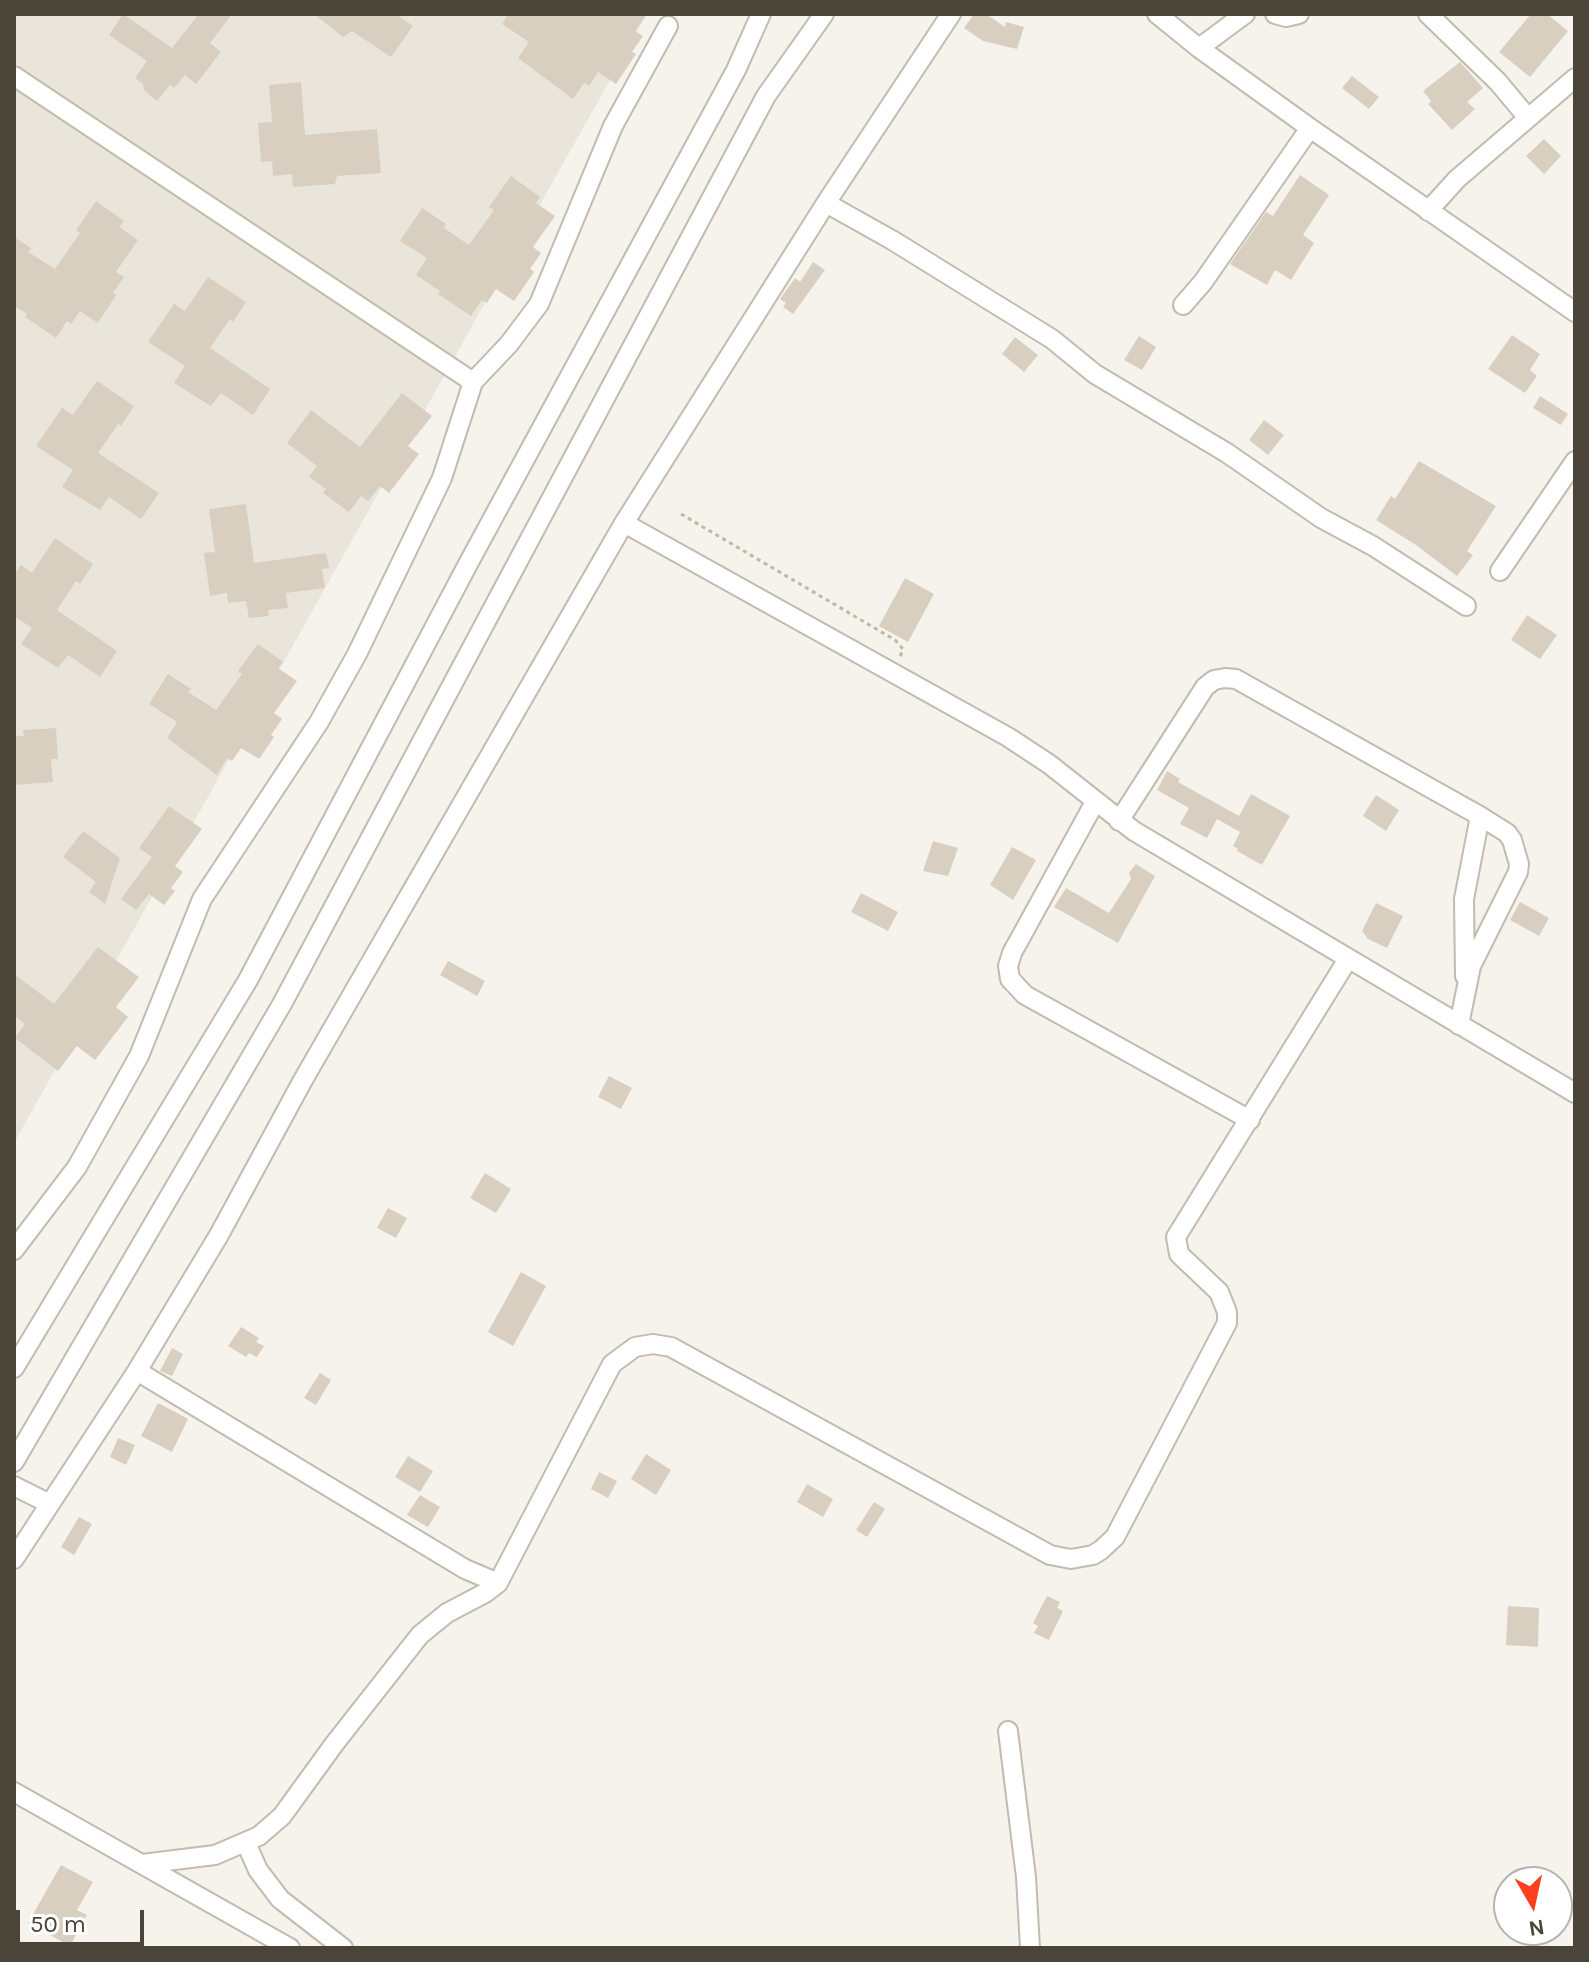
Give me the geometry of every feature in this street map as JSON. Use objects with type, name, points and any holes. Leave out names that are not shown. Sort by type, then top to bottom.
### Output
[{"type":"street","points":[[14,1368],[248,980],[468,564],[736,70],[761,14]]},
{"type":"street","points":[[14,1462],[282,1004],[766,96],[824,14]]},
{"type":"street","points":[[14,1559],[137,1371],[219,1235],[303,1080],[624,523],[826,203],[951,14]]},
{"type":"street","points":[[1157,14],[1310,128],[1575,312]]},
{"type":"street","points":[[1199,48],[1245,14]]},
{"type":"street","points":[[1275,14],[1286,17],[1299,14]]},
{"type":"street","points":[[1428,14],[1498,82],[1528,118]]},
{"type":"street","points":[[14,1250],[77,1167],[139,1056],[202,899],[319,722],[357,654],[442,478],[473,382],[509,344],[539,304],[613,126],[668,26]]},
{"type":"street","points":[[14,76],[473,382]]},
{"type":"street","points":[[1428,211],[1457,179],[1575,78]]},
{"type":"street","points":[[1183,305],[1203,282],[1310,128]]},
{"type":"street","points":[[826,203],[1052,339],[1095,374],[1227,453],[1321,518],[1373,546],[1466,606]]},
{"type":"street","points":[[1500,571],[1575,461]]},
{"type":"street","points":[[624,523],[1029,750],[1119,821],[1575,1093]]},
{"type":"street","points":[[1119,821],[1205,687],[1214,680],[1225,678],[1236,679],[1480,816],[1512,840],[1519,864],[1518,872],[1471,966],[1459,1025]]},
{"type":"street","points":[[1095,802],[1012,953],[1008,966],[1010,979],[1025,995],[1250,1120]]},
{"type":"street","points":[[1466,983],[1464,899],[1480,816]]},
{"type":"street","points":[[142,1864],[199,1859],[246,1843],[272,1827],[294,1803],[335,1743],[420,1635],[447,1613],[498,1583],[612,1364],[627,1351],[653,1344],[671,1347],[1050,1555],[1082,1558],[1101,1550],[1115,1537],[1227,1323],[1224,1301],[1219,1292],[1182,1259],[1176,1243],[1179,1232],[1348,959]]},
{"type":"street","points":[[137,1371],[465,1569],[498,1583]]},
{"type":"street","points":[[14,1486],[48,1503]]},
{"type":"street","points":[[1008,1731],[1026,1877],[1030,1948]]},
{"type":"street","points":[[14,1792],[290,1948]]},
{"type":"street","points":[[246,1843],[258,1870],[280,1899],[343,1948]]},
{"type":"path","points":[[681,514],[899,642],[902,653],[892,671]]},
{"type":"shaded area","points":[[14,14],[647,14],[14,1143]]},
{"type":"building","points":[[123,14],[172,48],[199,14],[232,14],[210,43],[221,52],[196,84],[185,75],[174,88],[170,85],[157,101],[135,78],[147,61],[109,35]]},
{"type":"building","points":[[314,14],[396,14],[413,26],[391,57],[352,31],[343,37]]},
{"type":"building","points":[[508,14],[647,14],[635,31],[643,36],[632,52],[636,54],[616,84],[598,72],[589,86],[584,83],[573,99],[518,58],[529,42],[502,24]]},
{"type":"building","points":[[974,14],[986,14],[1005,27],[1006,22],[1024,27],[1017,49],[983,41],[964,28]]},
{"type":"building","points":[[1531,14],[1547,14],[1568,31],[1530,77],[1499,52]]},
{"type":"building","points":[[1460,62],[1483,88],[1467,102],[1475,109],[1452,130],[1428,104],[1431,101],[1423,91]]},
{"type":"building","points":[[1352,76],[1379,97],[1369,109],[1342,88]]},
{"type":"building","points":[[301,82],[305,135],[377,129],[381,173],[337,176],[335,184],[293,187],[292,174],[273,176],[272,161],[261,162],[258,123],[272,122],[269,85]]},
{"type":"building","points":[[1544,139],[1561,156],[1544,174],[1526,156]]},
{"type":"building","points":[[1300,175],[1329,195],[1303,235],[1314,243],[1291,280],[1275,270],[1267,285],[1230,264],[1266,212],[1273,216]]},
{"type":"building","points":[[511,176],[540,197],[536,203],[555,216],[533,247],[541,253],[530,269],[534,272],[514,301],[496,289],[487,303],[482,300],[471,316],[416,275],[427,258],[400,241],[422,208],[469,245],[494,210],[489,207]]},
{"type":"building","points":[[96,201],[124,221],[119,227],[138,240],[116,272],[124,277],[98,323],[80,311],[71,324],[67,321],[56,338],[14,306],[14,237],[31,248],[28,252],[55,269],[80,233],[76,230]]},
{"type":"building","points":[[813,262],[825,270],[793,314],[783,307],[786,303],[780,299],[795,278],[800,282]]},
{"type":"building","points":[[208,277],[246,302],[210,348],[270,389],[253,415],[221,393],[211,406],[174,383],[185,366],[148,342],[174,304],[185,311]]},
{"type":"building","points":[[1512,335],[1540,354],[1530,370],[1537,376],[1525,393],[1488,369]]},
{"type":"building","points":[[1139,336],[1156,347],[1142,370],[1124,360]]},
{"type":"building","points":[[1015,337],[1038,355],[1024,372],[1002,354]]},
{"type":"building","points":[[97,381],[134,406],[98,453],[159,493],[141,519],[109,497],[100,510],[62,487],[73,470],[36,446],[62,408],[73,415]]},
{"type":"building","points":[[402,393],[432,416],[408,446],[419,454],[389,493],[380,486],[368,501],[361,496],[349,512],[323,493],[326,489],[309,477],[317,466],[287,443],[311,410],[360,447]]},
{"type":"building","points":[[1540,396],[1568,414],[1561,425],[1533,408]]},
{"type":"building","points":[[1264,420],[1284,435],[1268,455],[1249,440]]},
{"type":"building","points":[[1419,461],[1496,506],[1467,551],[1473,555],[1457,576],[1376,520],[1391,496],[1395,499]]},
{"type":"building","points":[[246,504],[254,563],[326,553],[329,568],[322,569],[325,588],[286,593],[288,608],[268,610],[269,616],[249,618],[246,601],[228,603],[227,593],[210,596],[204,553],[215,552],[209,509]]},
{"type":"building","points":[[55,538],[93,564],[80,584],[76,581],[57,610],[117,651],[100,677],[68,655],[58,668],[21,644],[32,628],[14,616],[14,575],[21,565],[32,573]]},
{"type":"building","points":[[905,578],[934,594],[908,642],[879,626]]},
{"type":"building","points":[[1527,615],[1557,635],[1540,659],[1511,640]]},
{"type":"building","points":[[258,644],[283,662],[278,668],[297,681],[274,713],[282,719],[259,759],[241,748],[232,761],[227,758],[217,775],[167,738],[177,722],[149,704],[168,674],[216,710],[242,674],[238,671]]},
{"type":"building","points":[[56,728],[58,759],[51,759],[53,782],[14,785],[14,736],[24,736],[23,730]]},
{"type":"building","points":[[1167,771],[1180,779],[1178,782],[1239,816],[1251,794],[1290,816],[1262,865],[1237,851],[1233,846],[1240,832],[1217,819],[1207,838],[1180,824],[1189,808],[1157,790]]},
{"type":"building","points":[[1376,795],[1399,810],[1386,831],[1363,816]]},
{"type":"building","points":[[169,806],[202,829],[175,866],[183,872],[171,888],[175,891],[164,905],[149,894],[136,910],[121,899],[152,857],[139,848]]},
{"type":"building","points":[[83,831],[120,858],[105,904],[89,892],[96,882],[63,857]]},
{"type":"building","points":[[933,841],[958,848],[948,876],[923,871]]},
{"type":"building","points":[[1012,847],[1036,860],[1013,900],[990,885]]},
{"type":"building","points":[[1136,864],[1155,876],[1118,943],[1054,907],[1066,888],[1109,913],[1131,879],[1129,873]]},
{"type":"building","points":[[861,893],[898,912],[888,931],[851,912]]},
{"type":"building","points":[[1520,902],[1549,918],[1539,936],[1510,920]]},
{"type":"building","points":[[1376,903],[1403,916],[1387,948],[1368,939],[1362,931]]},
{"type":"building","points":[[98,947],[139,977],[116,1007],[128,1017],[95,1060],[77,1046],[58,1071],[15,1038],[25,1024],[14,1015],[14,974],[54,1004]]},
{"type":"building","points":[[448,961],[485,981],[477,996],[440,975]]},
{"type":"building","points":[[609,1076],[632,1088],[621,1109],[598,1097]]},
{"type":"building","points":[[485,1173],[511,1189],[496,1213],[470,1198]]},
{"type":"building","points":[[388,1208],[407,1218],[396,1238],[377,1228]]},
{"type":"building","points":[[521,1272],[546,1286],[513,1346],[488,1332]]},
{"type":"building","points":[[241,1327],[259,1338],[256,1342],[264,1346],[257,1357],[249,1353],[246,1357],[228,1346]]},
{"type":"building","points":[[172,1348],[183,1354],[172,1376],[160,1371]]},
{"type":"building","points":[[320,1373],[331,1380],[316,1405],[304,1398]]},
{"type":"building","points":[[158,1403],[188,1419],[172,1452],[141,1436]]},
{"type":"building","points":[[118,1438],[135,1445],[126,1465],[110,1457]]},
{"type":"building","points":[[646,1454],[671,1470],[656,1495],[631,1479]]},
{"type":"building","points":[[408,1456],[433,1471],[420,1492],[395,1477]]},
{"type":"building","points":[[599,1472],[617,1481],[608,1498],[591,1489]]},
{"type":"building","points":[[807,1484],[833,1499],[823,1517],[797,1502]]},
{"type":"building","points":[[420,1495],[440,1507],[428,1527],[407,1515]]},
{"type":"building","points":[[874,1502],[885,1509],[867,1537],[856,1530]]},
{"type":"building","points":[[79,1517],[92,1524],[74,1555],[61,1547]]},
{"type":"building","points":[[1047,1596],[1060,1602],[1057,1608],[1063,1611],[1049,1640],[1034,1633],[1038,1626],[1033,1623]]},
{"type":"building","points":[[1508,1606],[1539,1608],[1538,1647],[1506,1645]]},
{"type":"building","points":[[61,1865],[93,1882],[77,1910],[87,1915],[70,1946],[28,1923]]}]
